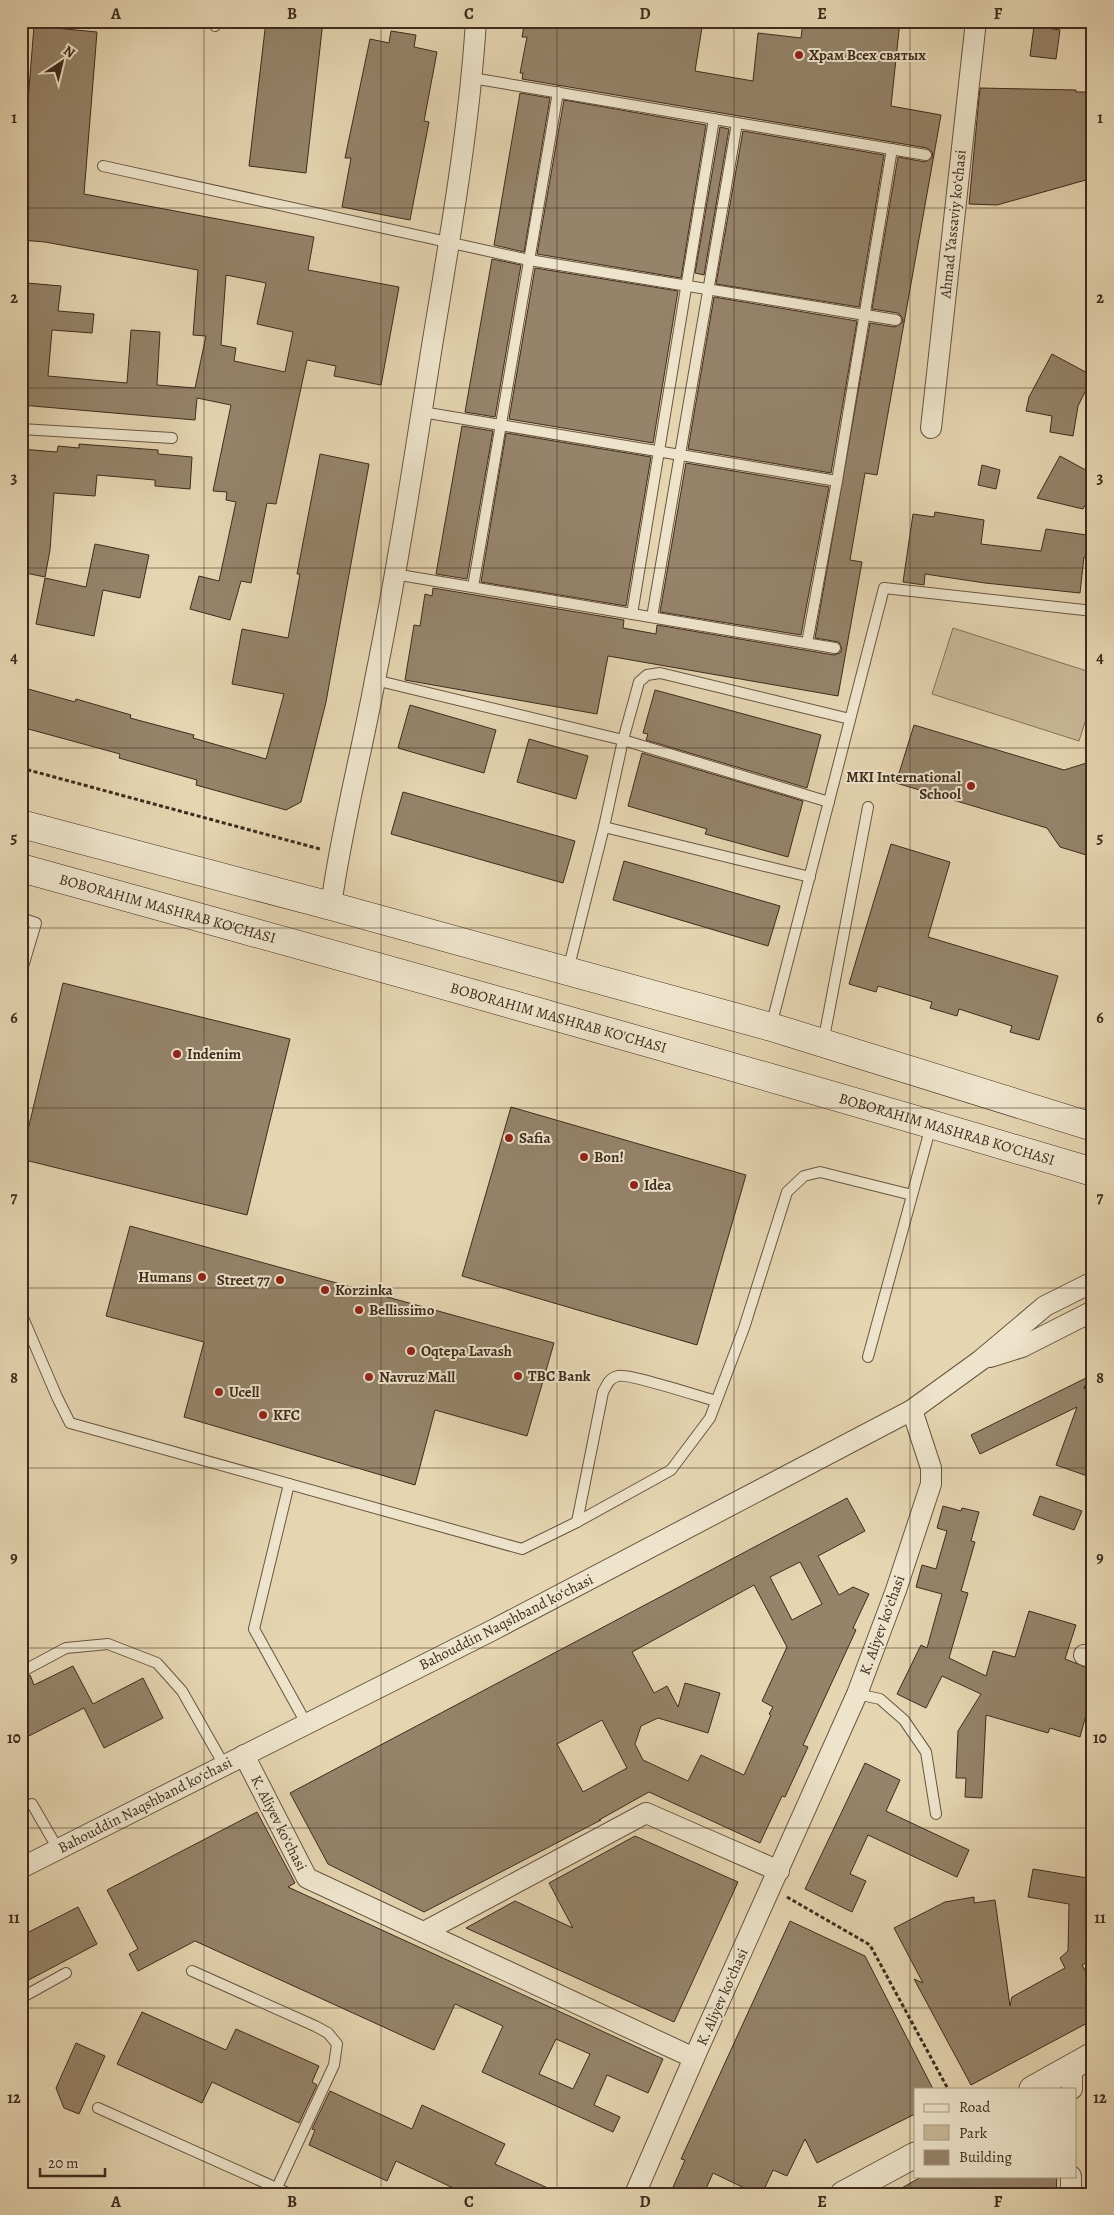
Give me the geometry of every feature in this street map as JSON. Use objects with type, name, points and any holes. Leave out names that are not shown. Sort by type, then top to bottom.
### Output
[{"type":"main road","points":[[21,824],[330,906],[771,1027],[1093,1126]]},
{"type":"main road","points":[[145,902],[156,860]]},
{"type":"main road","name":"BOBORAHIM MASHRAB KO'CHASI","points":[[21,868],[932,1124],[1093,1172]]},
{"type":"street","points":[[330,906],[338,854],[376,680],[422,412],[449,242],[472,78],[476,21]]},
{"type":"street","name":"Ahmad Yassaviy koʻchasi","points":[[930,428],[976,21]]},
{"type":"street","points":[[981,1360],[1045,1306],[1093,1282]]},
{"type":"street","points":[[981,1360],[1022,1347],[1093,1311]]},
{"type":"street","name":"Bahouddin Naqshband koʻchasi","points":[[21,1868],[491,1630],[912,1410],[981,1360]]},
{"type":"street","name":"K. Aliyev koʻchasi","points":[[244,1756],[307,1878],[694,2058],[857,1694],[896,1590],[931,1484],[931,1468],[912,1410]]},
{"type":"street","points":[[424,1932],[646,1813],[775,1879]]},
{"type":"street","points":[[636,2194],[694,2058]]},
{"type":"street","points":[[1034,2088],[1079,2070]]},
{"type":"street","points":[[853,2191],[914,2155]]},
{"type":"street","points":[[1071,2178],[1071,2194]]},
{"type":"lane","points":[[472,78],[926,155]]},
{"type":"lane","points":[[472,588],[558,92]]},
{"type":"lane","points":[[632,614],[714,119]]},
{"type":"lane","points":[[652,617],[737,123]]},
{"type":"lane","points":[[807,643],[866,315],[892,149]]},
{"type":"lane","points":[[104,166],[529,260],[896,320]]},
{"type":"lane","points":[[422,412],[837,481]]},
{"type":"lane","points":[[21,428],[172,438]]},
{"type":"lane","points":[[394,574],[835,648]]},
{"type":"lane","points":[[771,1027],[884,588],[1093,611]]},
{"type":"lane","points":[[568,971],[604,827],[623,740],[639,682],[647,675],[660,673],[850,719]]},
{"type":"lane","points":[[376,680],[623,740],[829,802]]},
{"type":"lane","points":[[823,1044],[868,807]]},
{"type":"lane","points":[[604,827],[810,877]]},
{"type":"lane","points":[[21,918],[36,923],[21,973]]},
{"type":"lane","points":[[868,1357],[932,1124]]},
{"type":"lane","points":[[21,1313],[70,1423],[522,1549],[577,1522],[671,1470],[710,1418],[744,1328],[787,1192],[804,1176],[820,1172],[912,1195]]},
{"type":"lane","points":[[577,1522],[603,1392],[609,1380],[620,1375],[716,1401]]},
{"type":"lane","points":[[289,1484],[254,1629],[306,1723]]},
{"type":"lane","points":[[21,1672],[66,1648],[108,1644],[157,1663],[182,1691],[224,1765]]},
{"type":"lane","points":[[857,1694],[880,1699],[904,1720],[926,1752],[936,1814]]},
{"type":"lane","points":[[32,1804],[58,1849]]},
{"type":"lane","points":[[192,1971],[315,2026],[328,2033],[336,2044],[334,2065],[276,2191]]},
{"type":"lane","points":[[21,1998],[66,1973]]},
{"type":"lane","points":[[98,2108],[276,2191],[290,2194]]},
{"type":"path","points":[[21,768],[338,854]]},
{"type":"path","points":[[775,1879],[870,1945],[947,2088]]},
{"type":"green space","points":[[953,628],[1093,673],[1093,697],[1079,741],[932,694]]},
{"type":"building","points":[[266,21],[323,21],[306,173],[249,166]]},
{"type":"building","points":[[525,21],[703,21],[695,71],[753,81],[758,33],[801,38],[803,21],[900,21],[891,106],[941,115],[877,475],[865,473],[850,560],[862,562],[838,696],[608,656],[597,714],[405,680],[414,625],[420,626],[425,594],[432,596],[433,588],[624,620],[623,628],[656,634],[657,625],[834,655],[840,653],[842,649],[839,642],[815,638],[870,323],[895,327],[903,322],[902,317],[898,313],[872,309],[898,157],[925,162],[933,157],[932,152],[927,148],[522,79],[523,73],[520,73],[527,37],[522,37]]},
{"type":"building","points":[[34,26],[97,32],[84,194],[314,237],[308,270],[399,287],[381,385],[334,376],[336,366],[307,360],[276,504],[267,503],[251,583],[241,581],[230,620],[190,609],[199,576],[219,581],[236,502],[226,500],[227,492],[213,491],[231,405],[197,398],[195,420],[21,405],[21,308],[25,309],[27,283],[61,286],[58,311],[94,314],[92,333],[52,330],[48,376],[127,383],[131,330],[160,332],[157,385],[195,388],[206,336],[193,335],[198,270],[45,242],[21,240],[21,189]],"holes":[[[226,275],[266,283],[257,324],[293,332],[285,372],[234,361],[236,348],[221,345]]]},
{"type":"building","points":[[1034,26],[1060,30],[1056,59],[1030,56]]},
{"type":"building","points":[[391,31],[416,35],[414,47],[437,52],[424,121],[429,122],[410,220],[342,207],[351,158],[345,158],[370,39],[389,43]]},
{"type":"building","points":[[980,88],[1093,92],[1093,178],[997,205],[969,204]]},
{"type":"building","points":[[520,93],[550,98],[524,252],[494,245]]},
{"type":"building","points":[[564,100],[706,125],[681,278],[537,254]]},
{"type":"building","points":[[720,127],[729,129],[704,275],[695,273]]},
{"type":"building","points":[[743,131],[884,155],[859,307],[716,284]]},
{"type":"building","points":[[492,259],[521,265],[495,417],[465,412]]},
{"type":"building","points":[[535,268],[678,291],[653,443],[509,419]]},
{"type":"building","points":[[714,297],[857,321],[831,473],[688,449]]},
{"type":"building","points":[[1052,354],[1093,376],[1078,406],[1073,436],[1050,432],[1052,416],[1026,411],[1029,397]]},
{"type":"building","points":[[462,426],[493,431],[467,579],[436,574]]},
{"type":"building","points":[[506,433],[651,457],[626,606],[481,582]]},
{"type":"building","points":[[79,444],[158,450],[158,454],[192,457],[190,489],[155,486],[155,480],[97,475],[95,496],[54,493],[50,550],[45,577],[21,572],[21,449],[57,452],[58,446],[79,448]]},
{"type":"building","points":[[320,454],[369,464],[326,702],[301,802],[286,810],[196,785],[197,780],[119,758],[120,754],[21,727],[21,687],[75,702],[76,699],[131,715],[130,718],[194,735],[193,738],[266,759],[284,694],[232,684],[242,629],[288,638],[300,574],[297,574]]},
{"type":"building","points":[[1060,456],[1093,474],[1093,491],[1083,509],[1037,498]]},
{"type":"building","points":[[686,463],[829,487],[801,635],[660,612]]},
{"type":"building","points":[[982,465],[1000,470],[996,489],[978,485]]},
{"type":"building","points":[[935,512],[984,520],[981,544],[1041,551],[1046,529],[1093,536],[1093,559],[1084,557],[1080,593],[985,583],[925,574],[924,585],[903,582],[913,514],[934,517]]},
{"type":"building","points":[[95,544],[149,555],[140,598],[103,590],[94,636],[36,624],[45,578],[86,587]]},
{"type":"building","points":[[655,690],[821,735],[807,788],[646,740],[648,734],[643,733]]},
{"type":"building","points":[[410,705],[496,730],[484,773],[398,748]]},
{"type":"building","points":[[914,725],[1064,770],[1093,761],[1093,857],[1060,847],[1047,828],[896,783]]},
{"type":"building","points":[[529,739],[588,756],[576,799],[517,782]]},
{"type":"building","points":[[642,753],[803,801],[788,857],[705,834],[707,829],[628,806]]},
{"type":"building","points":[[403,792],[575,841],[563,883],[391,834]]},
{"type":"building","points":[[891,844],[950,862],[928,937],[1058,976],[1039,1040],[1010,1032],[1012,1026],[959,1009],[957,1016],[930,1008],[932,1002],[878,986],[876,992],[849,984]]},
{"type":"building","points":[[624,861],[780,906],[768,946],[613,900]]},
{"type":"building","points":[[63,983],[290,1039],[247,1215],[21,1159]]},
{"type":"building","points":[[511,1107],[746,1175],[697,1345],[462,1276]]},
{"type":"building","name":"Navruz Mall","points":[[130,1226],[554,1343],[527,1436],[435,1410],[415,1485],[184,1417],[204,1342],[106,1316]]},
{"type":"building","points":[[1091,1370],[1093,1371],[1093,1478],[1056,1465],[1077,1407],[980,1454],[971,1435],[1088,1377],[1084,1389]]},
{"type":"building","points":[[1040,1496],[1082,1511],[1074,1530],[1033,1515]]},
{"type":"building","points":[[847,1498],[865,1531],[818,1556],[839,1595],[853,1587],[869,1594],[853,1628],[856,1630],[803,1745],[808,1747],[785,1797],[782,1796],[760,1843],[649,1792],[599,1820],[601,1820],[424,1912],[328,1864],[290,1793]],"holes":[[[800,1562],[822,1604],[792,1620],[770,1577]],[[754,1585],[787,1647],[762,1701],[773,1707],[744,1775],[701,1755],[688,1781],[643,1760],[635,1744],[641,1726],[658,1718],[708,1733],[720,1693],[685,1683],[678,1707],[667,1686],[654,1693],[632,1652]],[[602,1720],[627,1768],[583,1792],[557,1744]]]},
{"type":"building","points":[[943,1506],[961,1511],[962,1508],[979,1512],[971,1541],[975,1542],[961,1591],[968,1593],[949,1658],[986,1676],[993,1651],[1015,1657],[1029,1611],[1076,1625],[1065,1659],[1093,1670],[1093,1706],[1090,1716],[1086,1715],[1080,1737],[1050,1728],[1048,1733],[986,1715],[982,1798],[965,1797],[966,1778],[956,1778],[958,1731],[981,1694],[942,1676],[926,1708],[897,1694],[921,1645],[927,1648],[942,1594],[916,1587],[922,1565],[936,1569],[947,1531],[937,1528]]},
{"type":"building","points":[[73,1666],[93,1704],[143,1678],[163,1718],[104,1748],[84,1708],[21,1740],[21,1679],[30,1675],[34,1685]]},
{"type":"building","points":[[865,1763],[900,1780],[886,1811],[969,1850],[957,1877],[868,1835],[850,1874],[866,1881],[852,1912],[805,1889]]},
{"type":"building","points":[[257,1812],[295,1883],[288,1887],[663,2059],[648,2093],[607,2075],[594,2105],[620,2117],[613,2132],[482,2072],[503,2026],[455,2004],[434,2050],[195,1941],[138,1971],[129,1954],[138,1949],[107,1890]],"holes":[[[556,2039],[590,2054],[573,2089],[539,2074]]]},
{"type":"building","points":[[635,1836],[738,1882],[674,2022],[466,1928],[515,1901],[573,1928],[549,1883]]},
{"type":"building","points":[[1033,1869],[1093,1879],[1093,1959],[1082,1965],[1093,1985],[1093,2020],[971,2085],[914,1979],[923,1983],[894,1928],[945,1902],[974,1897],[974,1903],[995,1900],[1010,2006],[1012,1997],[1065,1968],[1060,1958],[1068,1951],[1069,1904],[1028,1897]]},
{"type":"building","points":[[78,1907],[97,1944],[21,1984],[21,1936]]},
{"type":"building","points":[[790,1921],[865,1956],[932,2088],[914,2088],[914,2114],[817,2163],[805,2139],[787,2176],[773,2170],[762,2194],[757,2194],[713,2173],[705,2191],[697,2188],[694,2194],[670,2194],[685,2160],[681,2159]]},
{"type":"building","points":[[142,2012],[226,2050],[236,2029],[319,2066],[312,2082],[317,2085],[299,2123],[212,2082],[202,2103],[117,2064]]},
{"type":"building","points":[[76,2043],[105,2056],[79,2114],[64,2108],[56,2088]]},
{"type":"building","points":[[330,2091],[412,2129],[422,2105],[505,2144],[495,2164],[561,2194],[466,2194],[396,2161],[387,2181],[309,2145],[315,2130],[312,2129]]},
{"type":"building","points":[[919,2178],[1057,2178],[1056,2194],[891,2194]]},
{"type":"place","name":"Храм Всех святых","points":[[799,55]]},
{"type":"place","name":"MKI International School","points":[[971,786]]},
{"type":"place","name":"Indenim","points":[[177,1054]]},
{"type":"place","name":"Safia","points":[[509,1138]]},
{"type":"place","name":"Bon!","points":[[584,1157]]},
{"type":"place","name":"Idea","points":[[634,1185]]},
{"type":"place","name":"Humans","points":[[202,1277]]},
{"type":"place","name":"Street 77","points":[[280,1280]]},
{"type":"place","name":"Korzinka","points":[[325,1290]]},
{"type":"place","name":"Bellissimo","points":[[359,1310]]},
{"type":"place","name":"Oqtepa Lavash","points":[[411,1351]]},
{"type":"place","name":"TBC Bank","points":[[518,1376]]},
{"type":"place","name":"Navruz Mall","points":[[369,1377]]},
{"type":"place","name":"Ucell","points":[[219,1392]]},
{"type":"place","name":"KFC","points":[[263,1415]]}]
